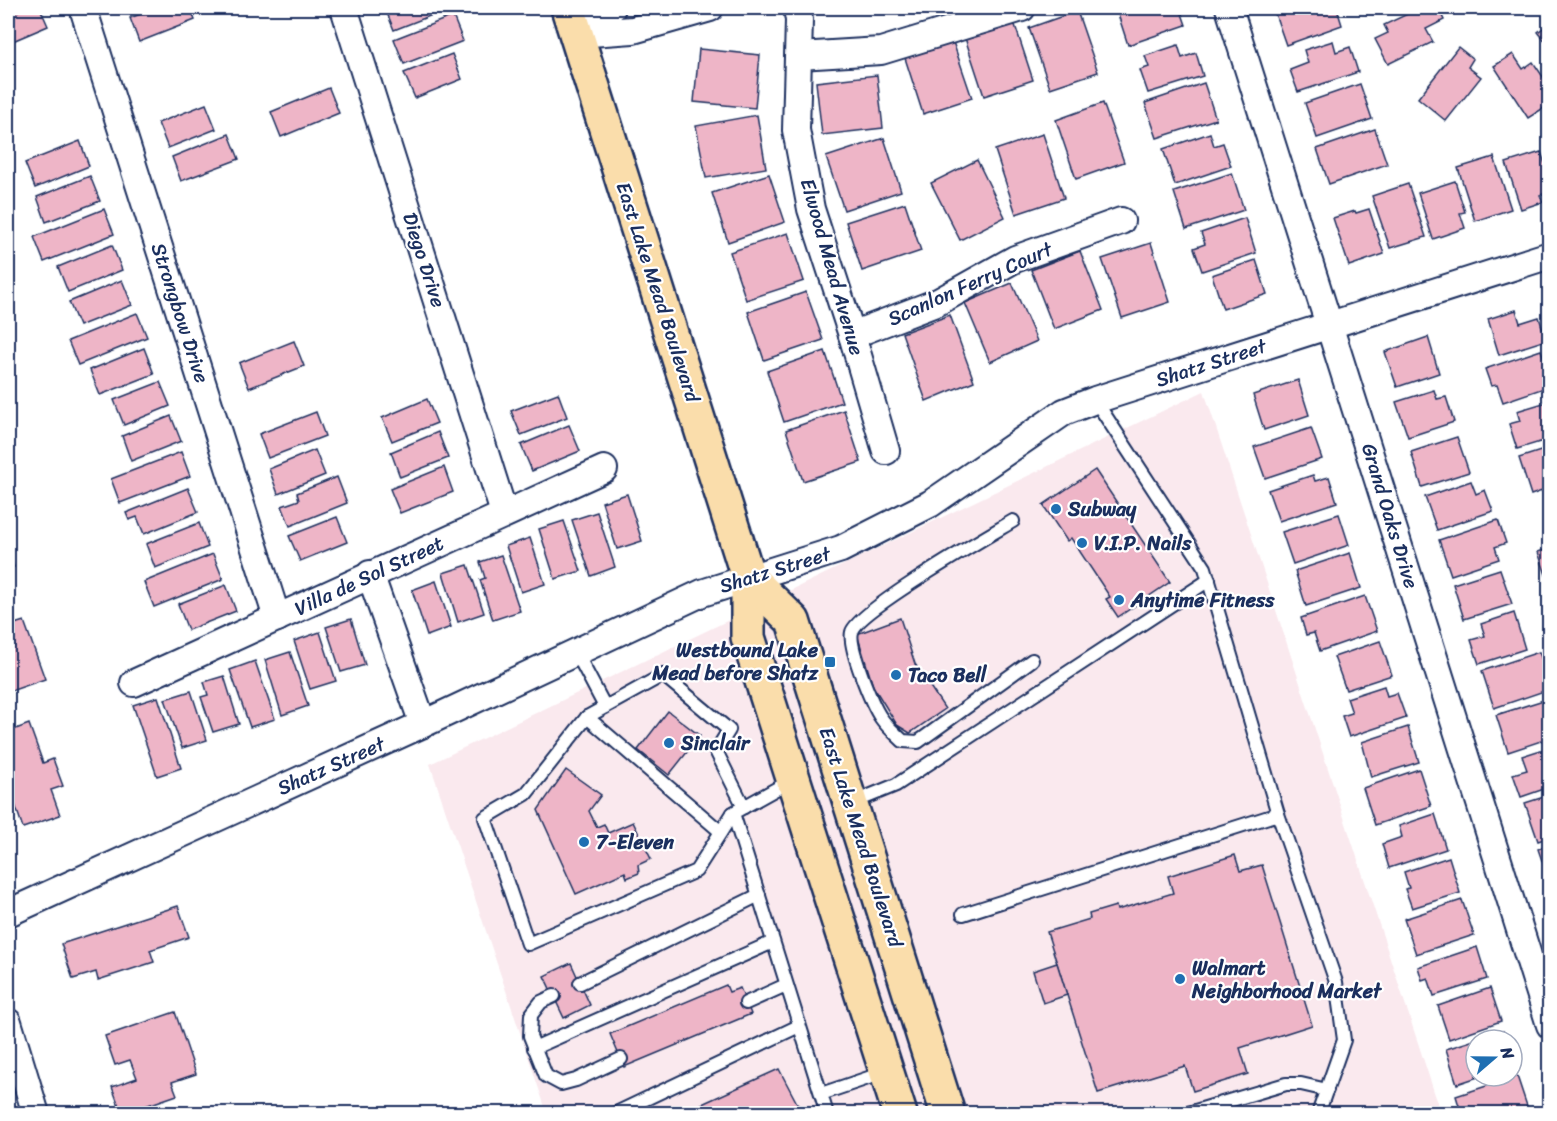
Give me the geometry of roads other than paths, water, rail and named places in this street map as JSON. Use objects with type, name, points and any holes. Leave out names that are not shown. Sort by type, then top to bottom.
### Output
[{"type":"main road","name":"East Lake Mead Boulevard","points":[[572,21],[748,577],[748,637],[900,1113]]},
{"type":"main road","name":"East Lake Mead Boulevard","points":[[748,577],[793,621],[948,1113]]},
{"type":"main road","points":[[887,1072],[905,1077],[911,1084],[921,1113]]},
{"type":"street","name":"Strongbow Drive","points":[[83,8],[277,618]]},
{"type":"street","name":"Diego Drive","points":[[344,8],[504,513]]},
{"type":"street","points":[[572,21],[612,8]]},
{"type":"street","points":[[572,21],[633,30],[710,8]]},
{"type":"street","name":"Elwood Mead Avenue","points":[[797,8],[799,56],[796,130],[811,209],[852,335],[886,451]]},
{"type":"street","points":[[799,56],[881,51],[1022,8]]},
{"type":"street","name":"Grand Oaks Drive","points":[[1229,8],[1550,1025]]},
{"type":"street","name":"Scanlon Ferry Court","points":[[852,335],[938,302],[1015,259],[1121,221]]},
{"type":"street","name":"Shatz Street","points":[[8,913],[423,724],[702,593],[841,549],[920,509],[1064,412],[1095,400],[1550,255]]},
{"type":"street","name":"Villa de Sol Street","points":[[134,683],[604,469]]},
{"type":"street","points":[[370,574],[423,724]]},
{"type":"street","points":[[8,1022],[36,1113]]},
{"type":"lane","points":[[1095,400],[1205,568],[1278,814],[1336,982],[1344,1040],[1318,1113]]},
{"type":"lane","points":[[1013,520],[891,597],[859,621],[852,632],[854,647],[865,686],[881,718],[903,741],[918,742],[1032,660]]},
{"type":"lane","points":[[850,803],[896,785],[1209,580]]},
{"type":"lane","points":[[576,652],[605,707]]},
{"type":"lane","points":[[793,780],[739,810],[721,832],[696,871],[528,944],[485,818],[526,794],[587,717],[663,675],[729,730],[716,751],[739,810],[759,895],[827,1113]]},
{"type":"lane","points":[[587,717],[721,832]]},
{"type":"lane","points":[[963,914],[1278,814]]},
{"type":"lane","points":[[580,983],[759,895]]},
{"type":"lane","points":[[534,1048],[773,942]]},
{"type":"lane","points":[[746,1003],[786,985]]},
{"type":"lane","points":[[554,996],[541,1002],[531,1015],[530,1036],[546,1076],[561,1084],[576,1080],[621,1059]]},
{"type":"lane","points":[[614,1113],[628,1111],[799,1026]]},
{"type":"lane","points":[[821,1094],[887,1072]]},
{"type":"lane","points":[[1185,1113],[1286,1084],[1301,1084],[1327,1090]]},
{"type":"place","name":"Subway","points":[[1056,509]]},
{"type":"place","name":"V.I.P. Nails","points":[[1082,543]]},
{"type":"place","name":"Anytime Fitness","points":[[1119,600]]},
{"type":"place","name":"Westbound Lake Mead before Shatz","points":[[830,662]]},
{"type":"place","name":"Taco Bell","points":[[896,675]]},
{"type":"place","name":"Sinclair","points":[[669,743]]},
{"type":"place","name":"7-Eleven","points":[[584,842]]},
{"type":"place","name":"Walmart Neighborhood Market","points":[[1180,979]]}]
